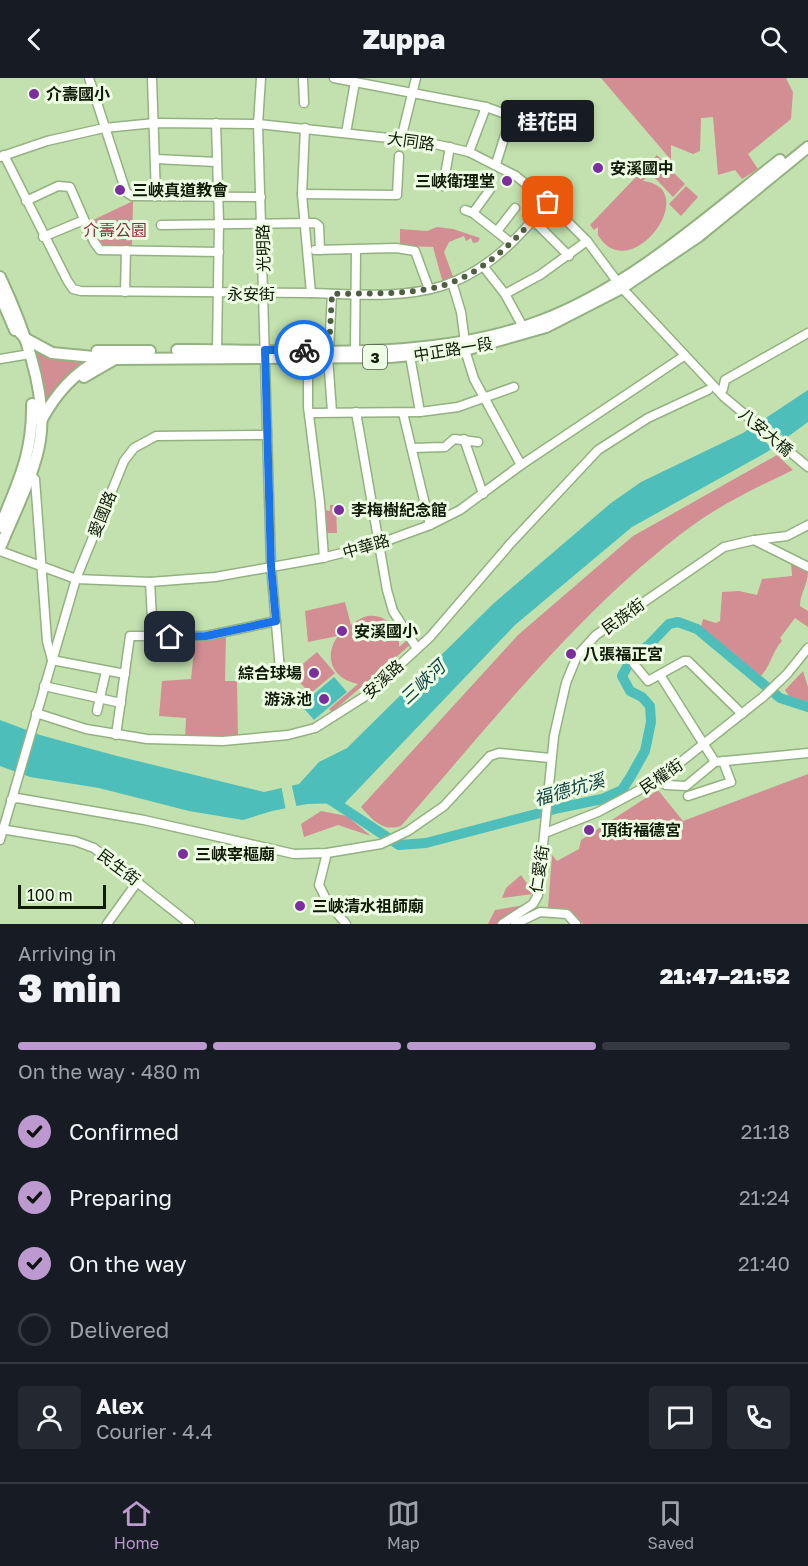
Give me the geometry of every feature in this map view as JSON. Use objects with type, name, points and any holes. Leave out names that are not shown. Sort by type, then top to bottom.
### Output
[{"type":"main road","name":"中正路一段","points":[[196,354],[217,350],[308,357],[355,350],[465,346],[524,327],[620,285],[694,230],[808,138]]},
{"type":"main road","name":"中正路一段","points":[[16,324],[31,335],[55,346],[114,355],[329,353],[410,356],[465,346],[546,327],[620,285],[699,236],[808,147]]},
{"type":"main road","name":"3","points":[[0,277],[16,324]]},
{"type":"main road","name":"3","points":[[0,295],[16,324]]},
{"type":"main road","name":"中正路一段","points":[[16,324],[26,339],[52,353],[101,358],[114,355]]},
{"type":"main road","points":[[16,324],[24,355],[36,438]]},
{"type":"main road","points":[[26,339],[37,383],[40,422]]},
{"type":"main road","points":[[0,527],[28,455],[54,410],[80,379],[114,355]]},
{"type":"main road","points":[[0,549],[29,474],[40,422],[72,377],[101,358]]},
{"type":"street","points":[[89,78],[126,192],[132,196],[261,197]]},
{"type":"street","points":[[152,78],[156,196]]},
{"type":"street","name":"光明路","points":[[261,78],[258,124],[271,566],[280,670]]},
{"type":"street","points":[[303,78],[304,103]]},
{"type":"street","points":[[334,78],[486,108],[511,116],[496,164]]},
{"type":"street","points":[[401,139],[416,78]]},
{"type":"street","points":[[346,133],[356,82]]},
{"type":"street","points":[[469,152],[486,108]]},
{"type":"street","name":"大同路","points":[[2,156],[47,141],[104,128],[155,123],[258,124],[304,128],[401,139],[469,152],[496,164],[548,202],[587,241],[620,285],[684,356],[724,393]]},
{"type":"street","points":[[216,123],[219,222],[217,350]]},
{"type":"street","points":[[304,128],[302,194],[311,293]]},
{"type":"street","points":[[443,186],[450,147]]},
{"type":"street","name":"永安街","points":[[2,156],[73,289],[218,294],[332,294],[429,289],[452,282],[483,266],[511,243],[548,202]]},
{"type":"street","points":[[302,194],[397,195],[399,156]]},
{"type":"street","points":[[156,159],[216,162]]},
{"type":"street","points":[[26,201],[65,185],[70,187],[100,250],[219,252]]},
{"type":"street","points":[[491,188],[469,211],[511,243]]},
{"type":"street","points":[[497,231],[515,208]]},
{"type":"street","points":[[44,237],[84,220]]},
{"type":"street","points":[[533,220],[569,256]]},
{"type":"street","points":[[161,225],[219,222],[315,223],[319,226],[320,250]]},
{"type":"street","points":[[505,294],[569,256],[587,241]]},
{"type":"street","points":[[308,250],[396,248],[415,251],[429,289]]},
{"type":"street","points":[[125,292],[126,250]]},
{"type":"street","points":[[355,350],[356,250]]},
{"type":"street","points":[[483,266],[505,294],[524,327]]},
{"type":"street","points":[[452,282],[461,312],[465,346],[474,379],[521,465]]},
{"type":"street","points":[[332,294],[329,353],[332,412]]},
{"type":"street","points":[[724,393],[725,380],[808,333]]},
{"type":"street","points":[[0,359],[24,355]]},
{"type":"street","points":[[410,356],[420,412]]},
{"type":"street","name":"中華路","points":[[0,549],[76,579],[150,582],[215,577],[324,558],[378,544],[430,525],[460,510],[521,465],[684,356]]},
{"type":"street","points":[[308,357],[310,413],[324,558]]},
{"type":"street","points":[[310,413],[420,412],[458,406],[514,387]]},
{"type":"street","name":"安溪路","points":[[36,713],[86,729],[147,739],[223,741],[288,735],[315,729],[367,696],[453,612],[473,585],[598,450],[648,418],[708,390]]},
{"type":"street","name":"八安大橋","points":[[724,393],[808,467]]},
{"type":"street","points":[[356,412],[378,544],[393,611],[416,647]]},
{"type":"street","points":[[403,413],[430,525]]},
{"type":"street","name":"愛國路","points":[[0,840],[76,579],[118,474],[134,448],[156,436],[267,435]]},
{"type":"street","points":[[412,448],[445,447],[454,439],[478,442]]},
{"type":"street","points":[[464,439],[483,494]]},
{"type":"street","points":[[29,474],[35,479],[47,641],[52,660],[125,674]]},
{"type":"street","points":[[787,536],[808,525]]},
{"type":"street","name":"民族街","points":[[546,820],[550,758],[566,683],[577,656],[596,635],[724,547],[754,540],[808,533]]},
{"type":"street","points":[[754,540],[808,567]]},
{"type":"street","points":[[150,582],[153,637]]},
{"type":"street","points":[[116,735],[130,636],[206,636],[276,621]]},
{"type":"street","name":"民權街","points":[[545,833],[598,812],[658,780],[763,697],[808,648]]},
{"type":"street","points":[[634,664],[648,681],[688,661],[742,714]]},
{"type":"street","points":[[97,711],[106,671]]},
{"type":"street","points":[[660,675],[703,746],[719,762],[731,782],[688,796]]},
{"type":"street","points":[[44,686],[121,703]]},
{"type":"street","points":[[11,798],[144,820],[294,854],[327,853],[381,844],[403,833],[444,806],[490,756],[499,753],[550,758]]},
{"type":"street","points":[[658,780],[666,785],[686,786],[719,762],[808,753]]},
{"type":"street","name":"仁愛街","points":[[502,924],[533,904],[538,895],[546,820]]},
{"type":"street","name":"民生街","points":[[2,829],[84,844],[94,848],[190,924]]},
{"type":"street","points":[[327,853],[319,885],[343,923]]},
{"type":"street","points":[[107,924],[138,881]]},
{"type":"street","points":[[515,924],[540,912],[567,914],[576,924]]},
{"type":"green space","points":[[601,78],[786,78],[793,92],[791,119],[748,154],[758,169],[742,179],[735,170],[718,175],[713,117],[701,118],[700,151],[693,154],[671,145],[671,160]]},
{"type":"green space","points":[[657,155],[662,160],[643,181],[660,188],[666,200],[664,215],[655,231],[642,243],[627,250],[612,248],[598,235],[598,227],[594,230],[590,225]]},
{"type":"green space","points":[[665,164],[685,184],[673,197],[653,176]]},
{"type":"green space","points":[[686,186],[698,197],[681,216],[669,204]]},
{"type":"green space","name":"介壽公園","points":[[133,201],[132,246],[103,246],[89,222]]},
{"type":"green space","points":[[437,227],[453,229],[480,238],[478,242],[473,243],[471,238],[466,241],[464,236],[449,242],[444,252],[454,279],[443,283],[433,247],[400,246],[400,229],[427,231]]},
{"type":"green space","points":[[31,347],[55,358],[91,360],[67,376],[42,410]]},
{"type":"green space","points":[[777,455],[793,470],[740,496],[701,519],[611,594],[538,669],[401,826],[388,827],[378,824],[361,807],[518,635],[633,536]]},
{"type":"green space","points":[[330,505],[336,505],[337,533],[326,533],[325,510],[330,511]]},
{"type":"green space","points":[[791,562],[808,571],[800,606],[808,611],[808,627],[795,618],[780,638],[782,641],[761,676],[701,627],[703,619],[716,623],[720,621],[722,592],[739,591],[757,595],[762,579],[792,576]]},
{"type":"green space","points":[[345,602],[351,625],[366,617],[381,617],[395,629],[399,647],[406,641],[410,645],[332,712],[329,709],[358,684],[342,677],[333,666],[331,651],[338,636],[308,642],[305,611]]},
{"type":"green space","points":[[226,636],[225,681],[237,681],[238,738],[185,739],[186,718],[159,716],[162,681],[191,679],[195,641]]},
{"type":"green space","name":"綜合球場","points":[[317,652],[335,673],[310,694],[292,673]]},
{"type":"green space","points":[[803,671],[808,687],[808,702],[789,696],[785,690]]},
{"type":"green space","points":[[808,774],[808,924],[583,924],[569,909],[548,908],[552,855],[557,861],[579,849],[581,840],[658,790],[683,821]]},
{"type":"green space","points":[[321,811],[347,816],[371,836],[338,825],[304,837],[301,824]]},
{"type":"green space","points":[[521,875],[528,885],[534,886],[533,894],[502,898],[506,888]]},
{"type":"green space","points":[[525,905],[497,924],[488,924],[495,910]]},
{"type":"water","name":"三峽河","points":[[808,390],[808,422],[767,452],[632,527],[515,625],[345,803],[307,804],[243,820],[189,811],[99,788],[30,777],[0,766],[0,720],[40,735],[117,756],[264,792],[299,784],[319,762],[347,748],[494,603],[611,503],[641,482],[743,433]]},
{"type":"water","name":"游泳池","points":[[334,677],[347,692],[314,720],[301,705]]},
{"type":"pier","points":[[761,418],[789,441],[775,450],[747,427]]},
{"type":"pier","points":[[291,782],[297,809],[286,811],[281,785]]},
{"type":"waterway","name":"福德坑溪","points":[[323,795],[399,845],[426,843],[602,799],[622,790],[645,751],[651,722],[650,706],[642,697],[630,691],[622,676],[633,656],[649,645],[669,624],[678,622],[697,629],[780,698],[808,707]]},
{"type":"way so far","points":[[304,350],[329,350],[332,294],[399,293],[429,289],[452,282],[493,259],[511,243],[548,202]]},
{"type":"place","name":"介壽國小","points":[[34,94]]},
{"type":"place","name":"安溪國中","points":[[598,168]]},
{"type":"place","name":"三峽衛理堂","points":[[507,181]]},
{"type":"place","name":"三峽真道教會","points":[[120,190]]},
{"type":"place","name":"桂花田","points":[[548,202]]},
{"type":"place","name":"李梅樹紀念館","points":[[339,510]]},
{"type":"place","name":"安溪國小","points":[[342,631]]},
{"type":"place","name":"八張福正宮","points":[[571,654]]},
{"type":"place","name":"綜合球場","points":[[314,673]]},
{"type":"place","name":"游泳池","points":[[324,699]]},
{"type":"place","name":"頂街福德宮","points":[[589,830]]},
{"type":"place","name":"三峽宰樞廟","points":[[183,854]]},
{"type":"place","name":"三峽清水祖師廟","points":[[300,906]]},
{"type":"route","points":[[170,637],[206,636],[276,621],[271,566],[265,350],[304,350]]}]
